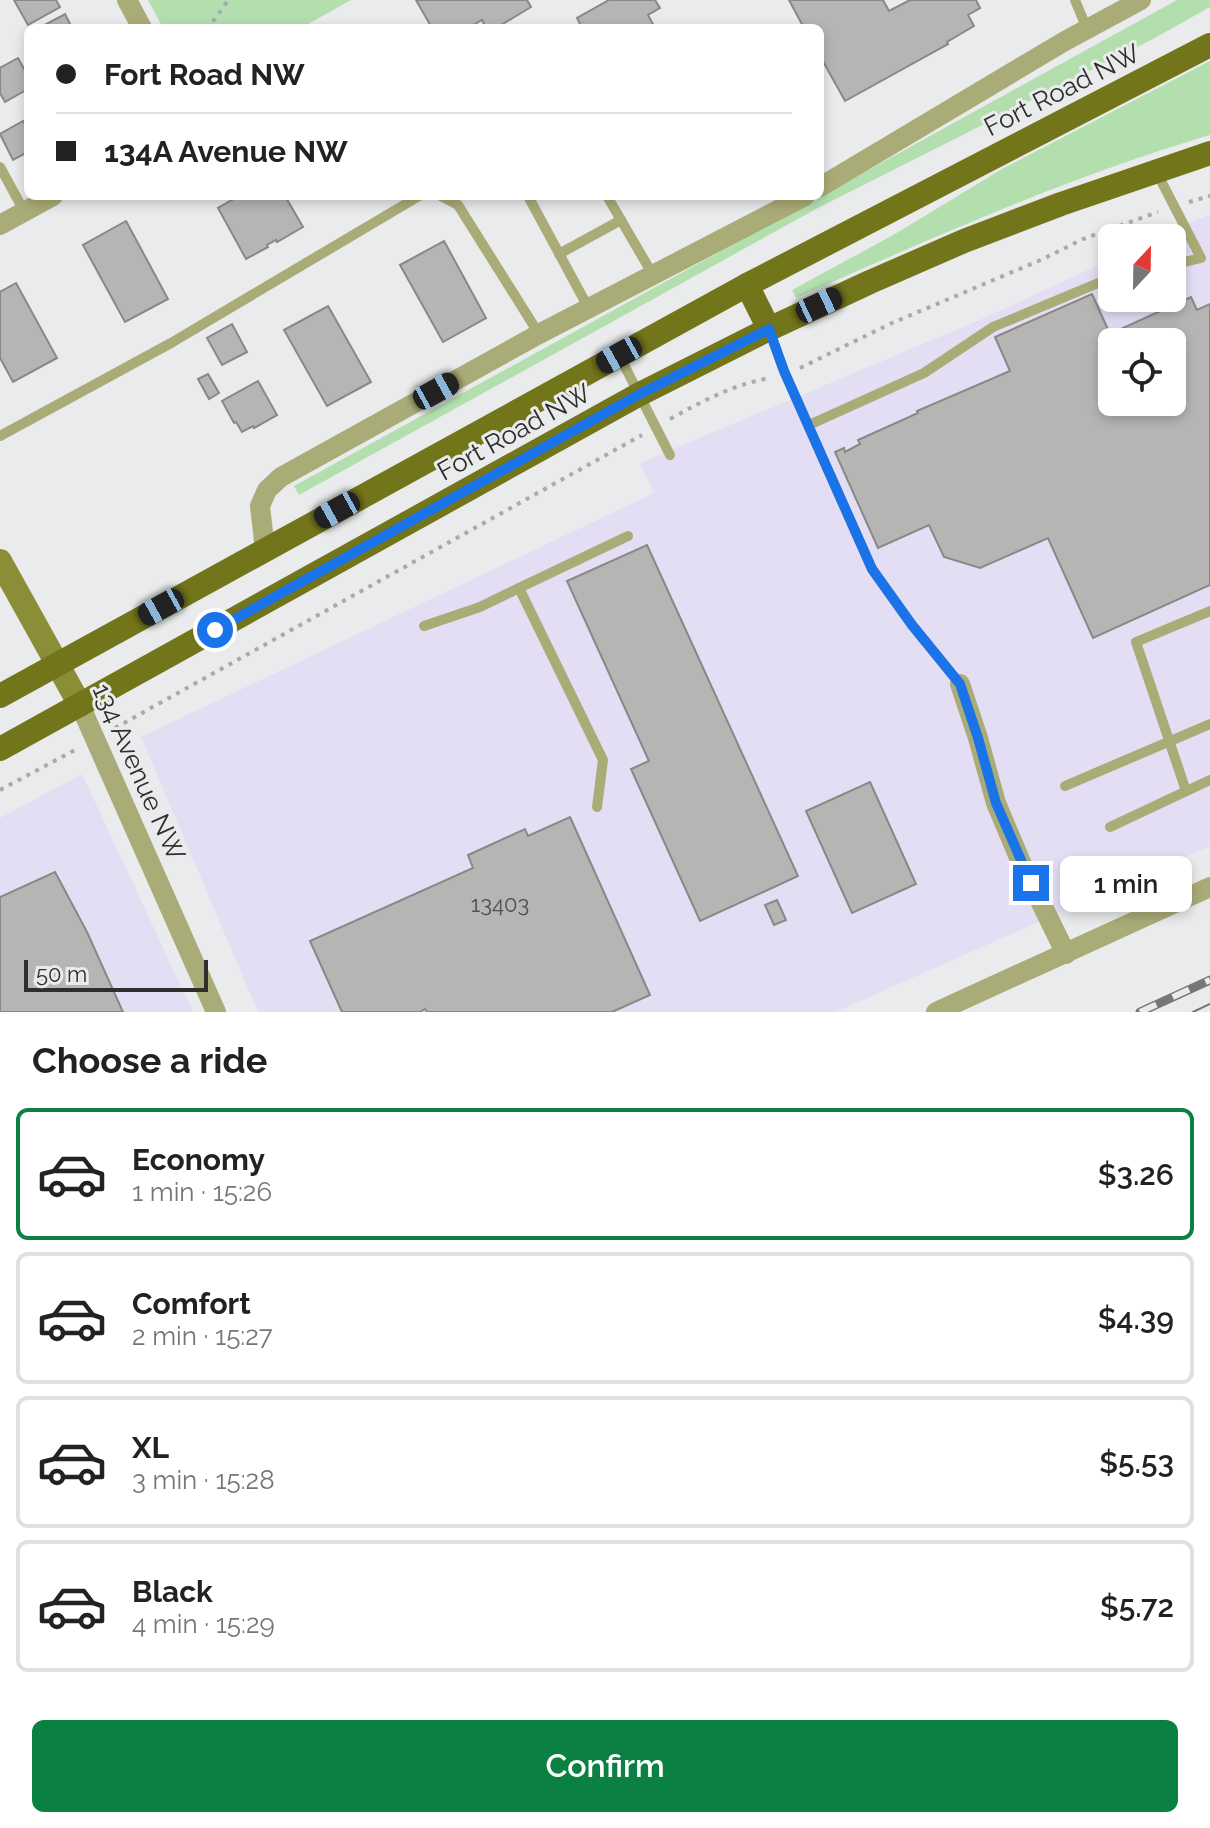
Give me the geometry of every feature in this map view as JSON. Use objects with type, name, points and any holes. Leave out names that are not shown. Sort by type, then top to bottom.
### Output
[{"type":"main road","name":"Fort Road NW","points":[[0,696],[747,285],[1210,45]]},
{"type":"main road","name":"Fort Road NW","points":[[0,749],[638,395],[769,329],[964,241],[1210,153]]},
{"type":"main road","points":[[747,285],[769,329]]},
{"type":"street","points":[[127,0],[140,24]]},
{"type":"street","name":"Fort Road NW","points":[[824,185],[1087,29],[1117,6],[1141,0]]},
{"type":"street","points":[[0,225],[45,200]]},
{"type":"street","points":[[265,550],[260,506],[267,490],[281,477],[539,334],[797,200]]},
{"type":"street","name":"134 Avenue NW","points":[[0,561],[80,705],[216,1012]]},
{"type":"street","points":[[960,684],[996,803],[1066,954]]},
{"type":"street","points":[[936,1012],[1210,887]]},
{"type":"lane","points":[[1075,0],[1087,29]]},
{"type":"lane","points":[[0,167],[24,211]]},
{"type":"lane","points":[[1156,171],[1183,224]]},
{"type":"lane","points":[[0,436],[171,343],[412,200]]},
{"type":"lane","points":[[449,200],[458,205],[539,334]]},
{"type":"lane","points":[[530,200],[589,309]]},
{"type":"lane","points":[[609,200],[653,275]]},
{"type":"lane","points":[[559,254],[621,220]]},
{"type":"lane","points":[[1186,229],[1201,258],[1186,262]]},
{"type":"lane","points":[[809,425],[924,373],[993,327],[1098,283]]},
{"type":"lane","points":[[769,329],[784,371],[872,569],[960,684]]},
{"type":"lane","points":[[619,355],[670,455]]},
{"type":"lane","points":[[424,626],[480,607],[628,536]]},
{"type":"lane","points":[[519,588],[603,760],[597,807]]},
{"type":"lane","points":[[1186,791],[1136,642],[1210,611]]},
{"type":"lane","points":[[1065,786],[1210,724]]},
{"type":"lane","points":[[1110,827],[1210,780]]},
{"type":"path","points":[[209,24],[228,0]]},
{"type":"path","points":[[800,368],[892,323],[1083,239],[1138,219]]},
{"type":"path","points":[[680,413],[727,389],[771,377]]},
{"type":"path","points":[[121,725],[631,441]]},
{"type":"path","points":[[0,790],[61,758]]},
{"type":"shaded area","points":[[1210,214],[1210,846],[835,1012],[258,1012],[141,737],[654,493],[640,463],[982,319],[1098,265],[1098,312],[1186,312],[1186,225]]},
{"type":"shaded area","points":[[82,774],[193,1012],[0,1012],[0,818]]},
{"type":"green space","points":[[148,0],[351,0],[308,24],[161,24]]},
{"type":"green space","points":[[1177,0],[1210,0],[1210,7],[1153,39],[816,209],[299,495],[294,486],[814,200],[824,200],[824,194]]},
{"type":"green space","points":[[1210,61],[1210,135],[1052,189],[796,298],[792,290],[895,234],[1002,169]]},
{"type":"building","points":[[14,0],[56,0],[60,7],[27,24]]},
{"type":"building","points":[[416,0],[527,0],[531,7],[503,24],[484,24],[482,20],[475,24],[430,24]]},
{"type":"building","points":[[609,0],[655,0],[660,8],[648,15],[653,24],[580,24],[577,18]]},
{"type":"building","points":[[789,0],[883,0],[889,11],[910,0],[976,0],[980,8],[968,15],[974,26],[948,44],[845,101],[824,63],[824,24],[802,24]]},
{"type":"building","points":[[65,14],[70,24],[46,24]]},
{"type":"building","points":[[18,58],[24,69],[24,91],[5,102],[0,93],[0,68]]},
{"type":"building","points":[[23,121],[24,154],[13,160],[0,134]]},
{"type":"building","points":[[232,200],[287,200],[303,227],[246,259],[218,208]]},
{"type":"building","points":[[126,221],[168,299],[125,322],[83,245]]},
{"type":"building","points":[[444,241],[486,318],[443,342],[400,265]]},
{"type":"building","points":[[16,283],[57,358],[13,382],[0,358],[0,292]]},
{"type":"building","points":[[1092,294],[1107,328],[1098,328],[1098,416],[1186,416],[1186,328],[1123,328],[1158,312],[1186,312],[1186,299],[1191,297],[1197,310],[1210,304],[1210,585],[1093,638],[1048,538],[980,568],[944,557],[929,525],[878,548],[835,452],[844,448],[845,452],[860,444],[858,440],[917,411],[1010,371],[995,337]]},
{"type":"building","points":[[328,306],[371,382],[327,406],[284,330]]},
{"type":"building","points":[[232,324],[247,352],[222,365],[207,338]]},
{"type":"building","points":[[208,374],[219,393],[209,399],[198,379]]},
{"type":"building","points":[[258,381],[277,415],[242,432],[222,401]]},
{"type":"building","points":[[647,545],[798,876],[700,921],[631,769],[649,761],[567,581]]},
{"type":"building","points":[[870,782],[916,884],[852,913],[806,811]]},
{"type":"building","points":[[570,817],[650,995],[612,1012],[427,1012],[425,1009],[420,1012],[342,1012],[310,941],[473,868],[468,855],[525,829],[528,836]]},
{"type":"building","points":[[55,872],[87,932],[123,1012],[0,1012],[0,897]]},
{"type":"building","points":[[777,900],[786,920],[774,925],[765,905]]},
{"type":"tram line","points":[[1193,1012],[1210,1004]]},
{"type":"railway","points":[[1140,1012],[1210,980]]},
{"type":"route","points":[[215,630],[638,395],[769,329],[784,371],[872,569],[960,684],[996,803],[1031,883]]}]
